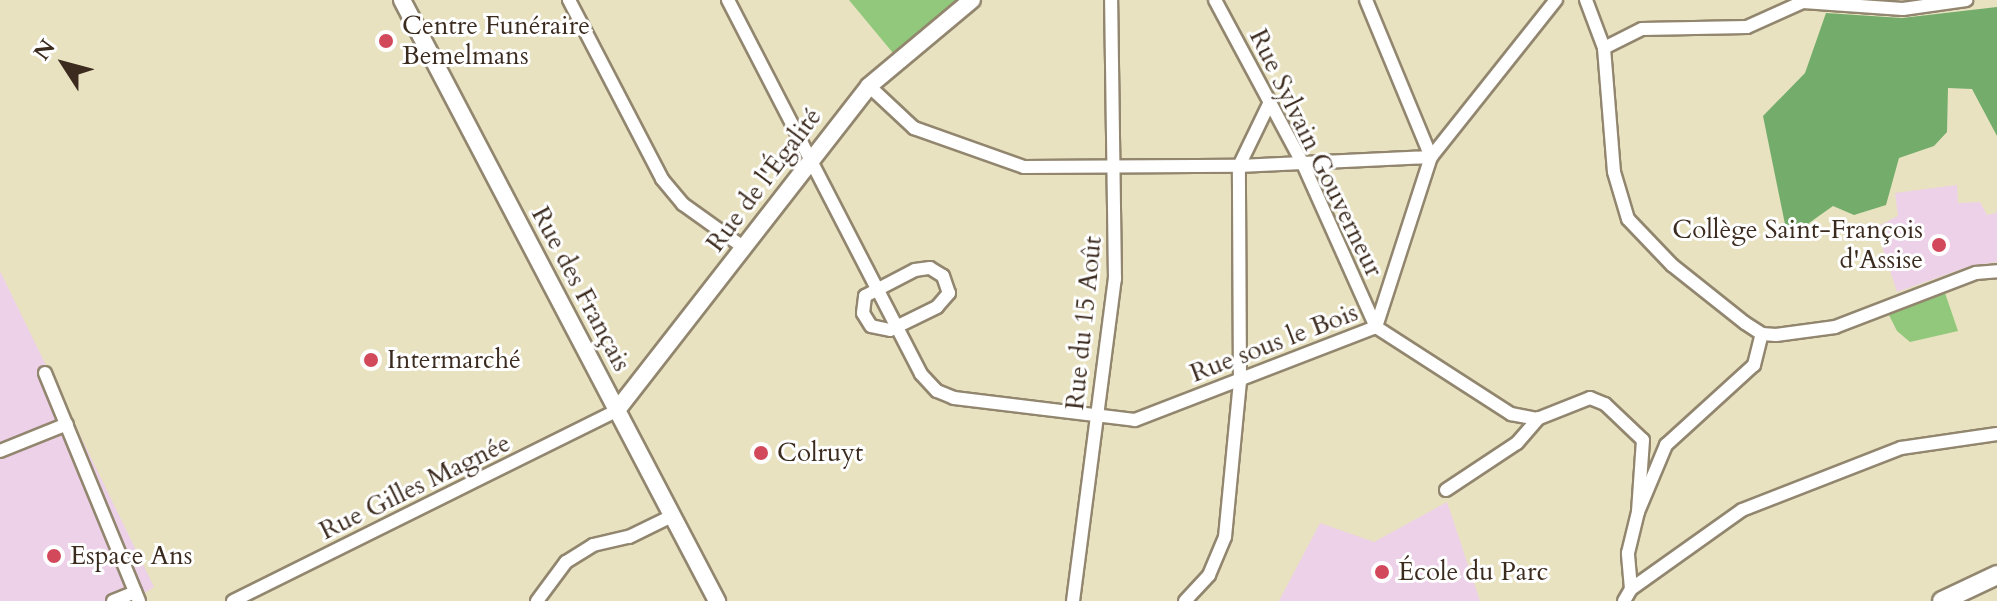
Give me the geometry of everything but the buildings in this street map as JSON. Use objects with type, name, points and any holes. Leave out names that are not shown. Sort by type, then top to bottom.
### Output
[{"type":"main road","name":"Rue des Français","points":[[402,0],[717,601]]},
{"type":"main road","name":"Rue de l'Égalité","points":[[617,410],[809,157],[869,86],[972,0]]},
{"type":"main road","points":[[1942,601],[1997,575]]},
{"type":"street","points":[[569,0],[662,179],[683,204],[743,247]]},
{"type":"street","points":[[728,0],[898,326]]},
{"type":"street","name":"Rue du 15 Août","points":[[1073,601],[1115,279],[1117,166],[1111,0]]},
{"type":"street","name":"Rue Sylvain Gouverneur","points":[[1215,0],[1303,164],[1376,327]]},
{"type":"street","points":[[1366,0],[1431,157]]},
{"type":"street","points":[[1376,327],[1431,157],[1556,0]]},
{"type":"street","points":[[1586,0],[1604,48],[1614,172],[1628,219],[1672,265],[1762,334],[1835,327],[1976,273],[1997,271]]},
{"type":"street","points":[[1604,48],[1642,29],[1747,27],[1803,2],[1903,9],[1966,0]]},
{"type":"street","points":[[869,86],[914,128],[1024,167],[1239,166],[1431,157]]},
{"type":"street","points":[[1185,601],[1209,575],[1225,537],[1240,382],[1239,166],[1270,102]]},
{"type":"street","points":[[930,268],[943,276],[949,293],[937,307],[890,330],[871,326],[863,313],[865,296],[879,287],[915,270],[930,268]]},
{"type":"street","name":"Rue sous le Bois","points":[[898,326],[921,374],[937,391],[954,398],[1097,412],[1135,420],[1376,327],[1511,414],[1539,418]]},
{"type":"street","points":[[1628,595],[1628,553],[1638,512],[1666,445],[1754,365],[1762,334]]},
{"type":"street","points":[[45,373],[137,597],[113,601]]},
{"type":"street","points":[[1446,490],[1517,443],[1539,418],[1590,398],[1627,422],[1643,440],[1638,512]]},
{"type":"street","name":"Rue Gilles Magnée","points":[[233,601],[617,410]]},
{"type":"street","points":[[0,451],[67,424]]},
{"type":"street","points":[[1628,595],[1742,510],[1901,448],[1997,434]]},
{"type":"street","points":[[537,601],[566,562],[579,553],[672,516]]},
{"type":"shaded area","name":"Collège Saint-François d'Assise","points":[[1957,185],[1958,203],[1980,202],[1987,215],[1996,213],[1997,208],[1997,262],[1970,266],[1897,292],[1876,227],[1898,216],[1895,193]]},
{"type":"shaded area","points":[[0,271],[154,587],[132,601],[0,601]]},
{"type":"shaded area","name":"École du Parc","points":[[1447,502],[1480,601],[1279,601],[1320,523],[1374,542]]},
{"type":"green space","points":[[849,0],[957,0],[893,53]]},
{"type":"green space","points":[[1997,7],[1997,136],[1972,89],[1948,88],[1947,132],[1934,146],[1899,158],[1886,205],[1854,215],[1833,206],[1809,223],[1813,240],[1788,239],[1763,116],[1805,73],[1826,13],[1902,18]]},
{"type":"green space","points":[[1945,293],[1958,331],[1910,342],[1897,331],[1889,315]]},
{"type":"place","name":"Centre Funéraire Bemelmans","points":[[386,41]]},
{"type":"place","name":"Collège Saint-François d'Assise","points":[[1939,245]]},
{"type":"place","name":"Intermarché","points":[[371,360]]},
{"type":"place","name":"Colruyt","points":[[761,453]]},
{"type":"place","name":"Espace Ans","points":[[54,556]]},
{"type":"place","name":"École du Parc","points":[[1382,572]]}]
